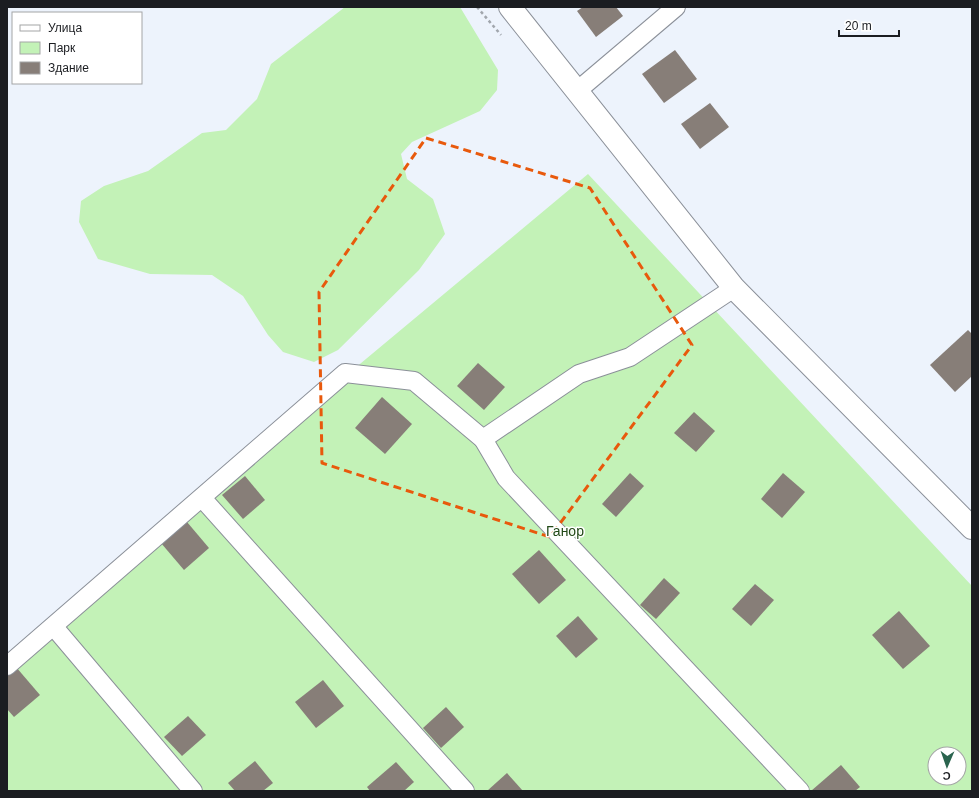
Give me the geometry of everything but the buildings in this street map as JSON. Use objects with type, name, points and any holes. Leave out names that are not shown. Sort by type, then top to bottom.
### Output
[{"type":"main road","points":[[510,7],[734,288],[972,528]]},
{"type":"street","points":[[577,91],[676,7]]},
{"type":"street","points":[[484,439],[578,374],[630,357],[734,288]]},
{"type":"street","points":[[7,666],[54,627],[345,373],[414,381],[484,439],[506,478],[800,791]]},
{"type":"street","points":[[202,498],[465,791]]},
{"type":"street","points":[[54,627],[193,791]]},
{"type":"path","points":[[477,7],[501,35]]},
{"type":"highlighted area","points":[[426,138],[590,188],[692,345],[550,537],[322,463],[319,292]]},
{"type":"green space","points":[[345,7],[460,7],[498,70],[497,90],[480,111],[412,142],[401,154],[407,179],[433,199],[445,234],[419,270],[338,350],[314,362],[283,352],[268,335],[243,296],[212,275],[150,274],[98,259],[79,222],[81,201],[104,186],[148,171],[202,133],[226,130],[257,99],[271,64]]},
{"type":"green space","name":"Ганор","points":[[588,174],[972,586],[972,791],[7,791],[7,658]]}]
